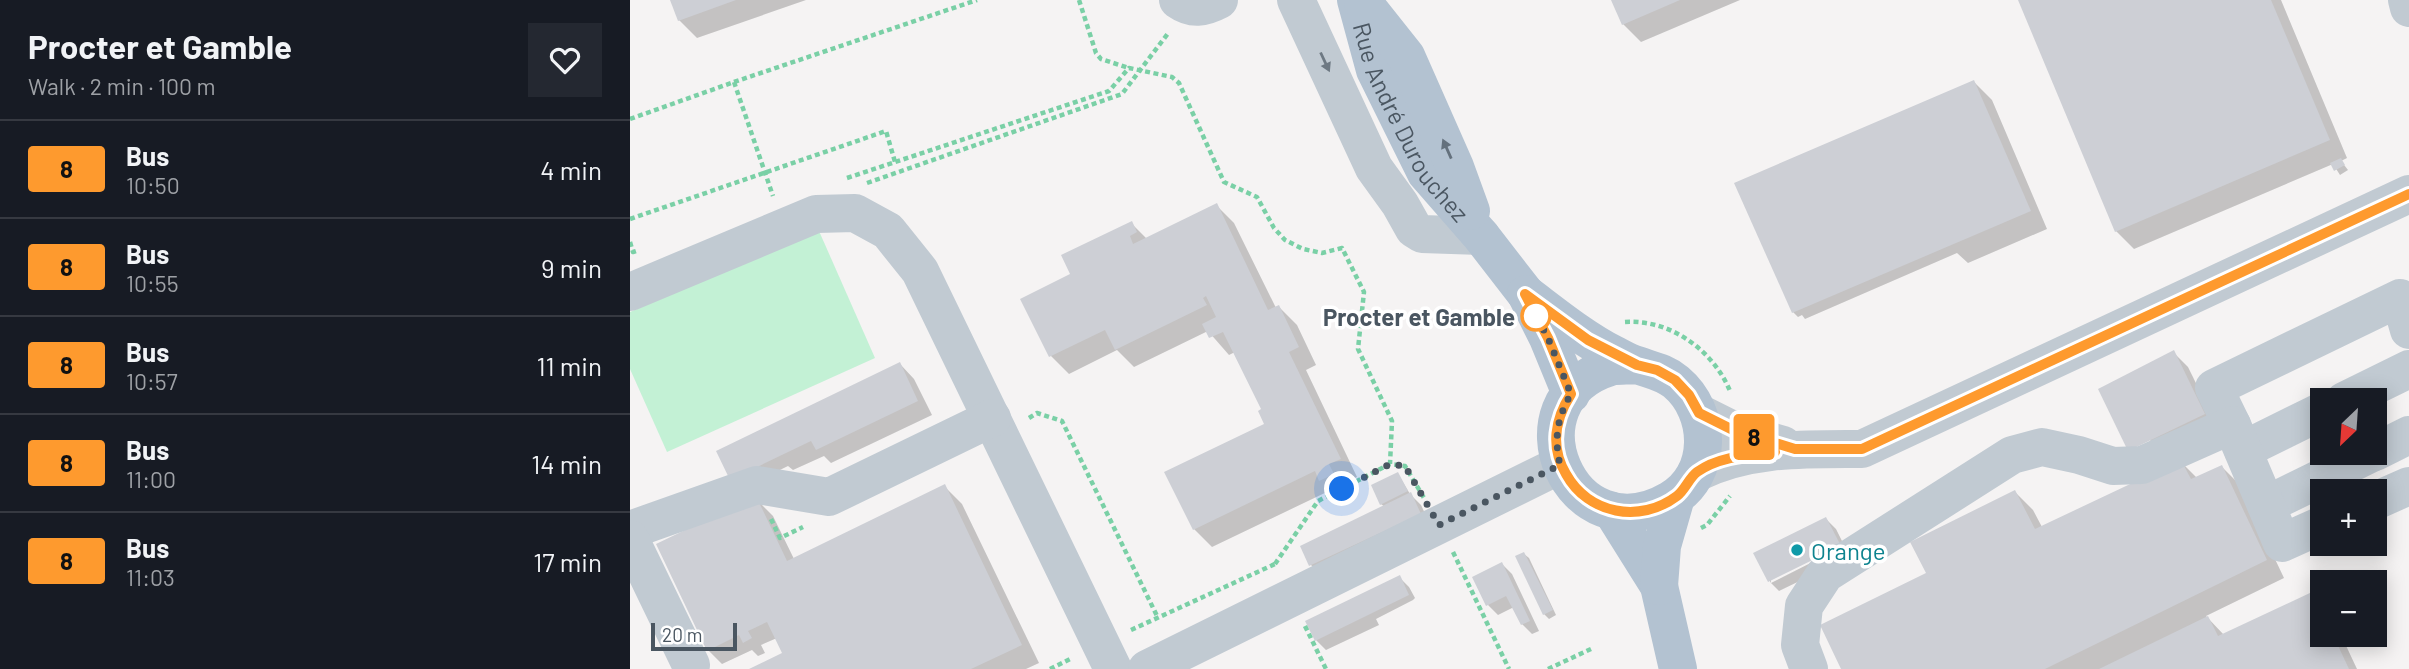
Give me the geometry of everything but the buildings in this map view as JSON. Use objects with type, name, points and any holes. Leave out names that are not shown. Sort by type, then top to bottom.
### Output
[{"type":"main road","name":"Rue André Durouchez","points":[[1356,0],[1375,70],[1426,173],[1481,236],[1525,294],[1548,338],[1571,394]]},
{"type":"main road","name":"Rue André Durouchez","points":[[1362,0],[1406,56],[1455,167],[1481,236]]},
{"type":"main road","points":[[1525,294],[1588,340],[1637,365],[1657,370],[1675,380],[1689,395],[1699,413],[1704,433],[1702,454],[1686,485],[1662,546],[1659,586],[1678,669]]},
{"type":"main road","points":[[1637,365],[1612,367],[1589,377],[1571,394],[1561,410],[1556,428],[1560,465],[1572,486],[1590,502],[1612,511],[1635,513],[1657,508],[1686,485]]},
{"type":"main road","points":[[1612,511],[1659,586]]},
{"type":"street","points":[[1296,0],[1374,168],[1414,229],[1422,234],[1481,236]]},
{"type":"street","points":[[2407,0],[2409,8]]},
{"type":"street","points":[[1686,485],[1734,457],[1795,449],[1862,449],[2409,194]]},
{"type":"street","points":[[630,292],[816,215],[855,213],[888,231],[920,271],[1113,669]]},
{"type":"street","points":[[2310,530],[2282,542],[2214,388],[2400,298],[2409,330]]},
{"type":"street","points":[[2370,388],[2409,369]]},
{"type":"street","points":[[1699,413],[1733,430],[1795,449]]},
{"type":"street","points":[[1809,669],[1800,645],[1804,606],[1825,574],[2012,455],[2042,447],[2113,466],[2142,465],[2310,415]]},
{"type":"street","points":[[630,530],[757,485],[829,497],[995,426]]},
{"type":"street","points":[[2387,446],[2409,435]]},
{"type":"street","points":[[1147,669],[1560,465]]},
{"type":"street","points":[[2266,505],[2346,466]]},
{"type":"street","points":[[2387,496],[2409,486]]},
{"type":"street","points":[[630,539],[691,665]]},
{"type":"path","points":[[630,119],[977,0]]},
{"type":"path","points":[[1079,0],[1096,53],[1101,59],[1172,77],[1179,83],[1224,182],[1257,197],[1274,228],[1285,240],[1322,254],[1342,248],[1364,292],[1357,349],[1392,421],[1390,464]]},
{"type":"path","points":[[866,183],[1122,94],[1195,2]]},
{"type":"path","points":[[835,182],[1109,91],[1129,68]]},
{"type":"path","points":[[734,82],[775,202]]},
{"type":"path","points":[[630,219],[887,131],[895,162]]},
{"type":"path","points":[[995,426],[1037,414],[1062,421],[1158,618]]},
{"type":"path","points":[[1275,564],[1318,501],[1390,464],[1405,466],[1439,525],[1509,669]]},
{"type":"path","points":[[757,485],[780,538],[814,522]]},
{"type":"path","points":[[1548,669],[1591,649]]},
{"type":"green space","points":[[819,231],[875,358],[667,452],[630,369],[630,312]]},
{"type":"bus line","name":"8","points":[[1775,452],[1734,457],[1717,463],[1696,473],[1676,496],[1657,508],[1635,513],[1612,511],[1590,502],[1572,486],[1560,465],[1556,428],[1561,410],[1571,394],[1548,338],[1525,294],[1588,340],[1612,354],[1657,370],[1675,380],[1689,395],[1699,413],[1733,430],[1795,449],[1862,449],[2409,194]]},
{"type":"place","name":"Procter et Gamble","points":[[1536,316]]},
{"type":"place","name":"Orange","points":[[1797,550]]},
{"type":"route","points":[[1342,489],[1390,464],[1405,466],[1439,525],[1560,465],[1556,428],[1561,410],[1571,394],[1536,316]]}]
